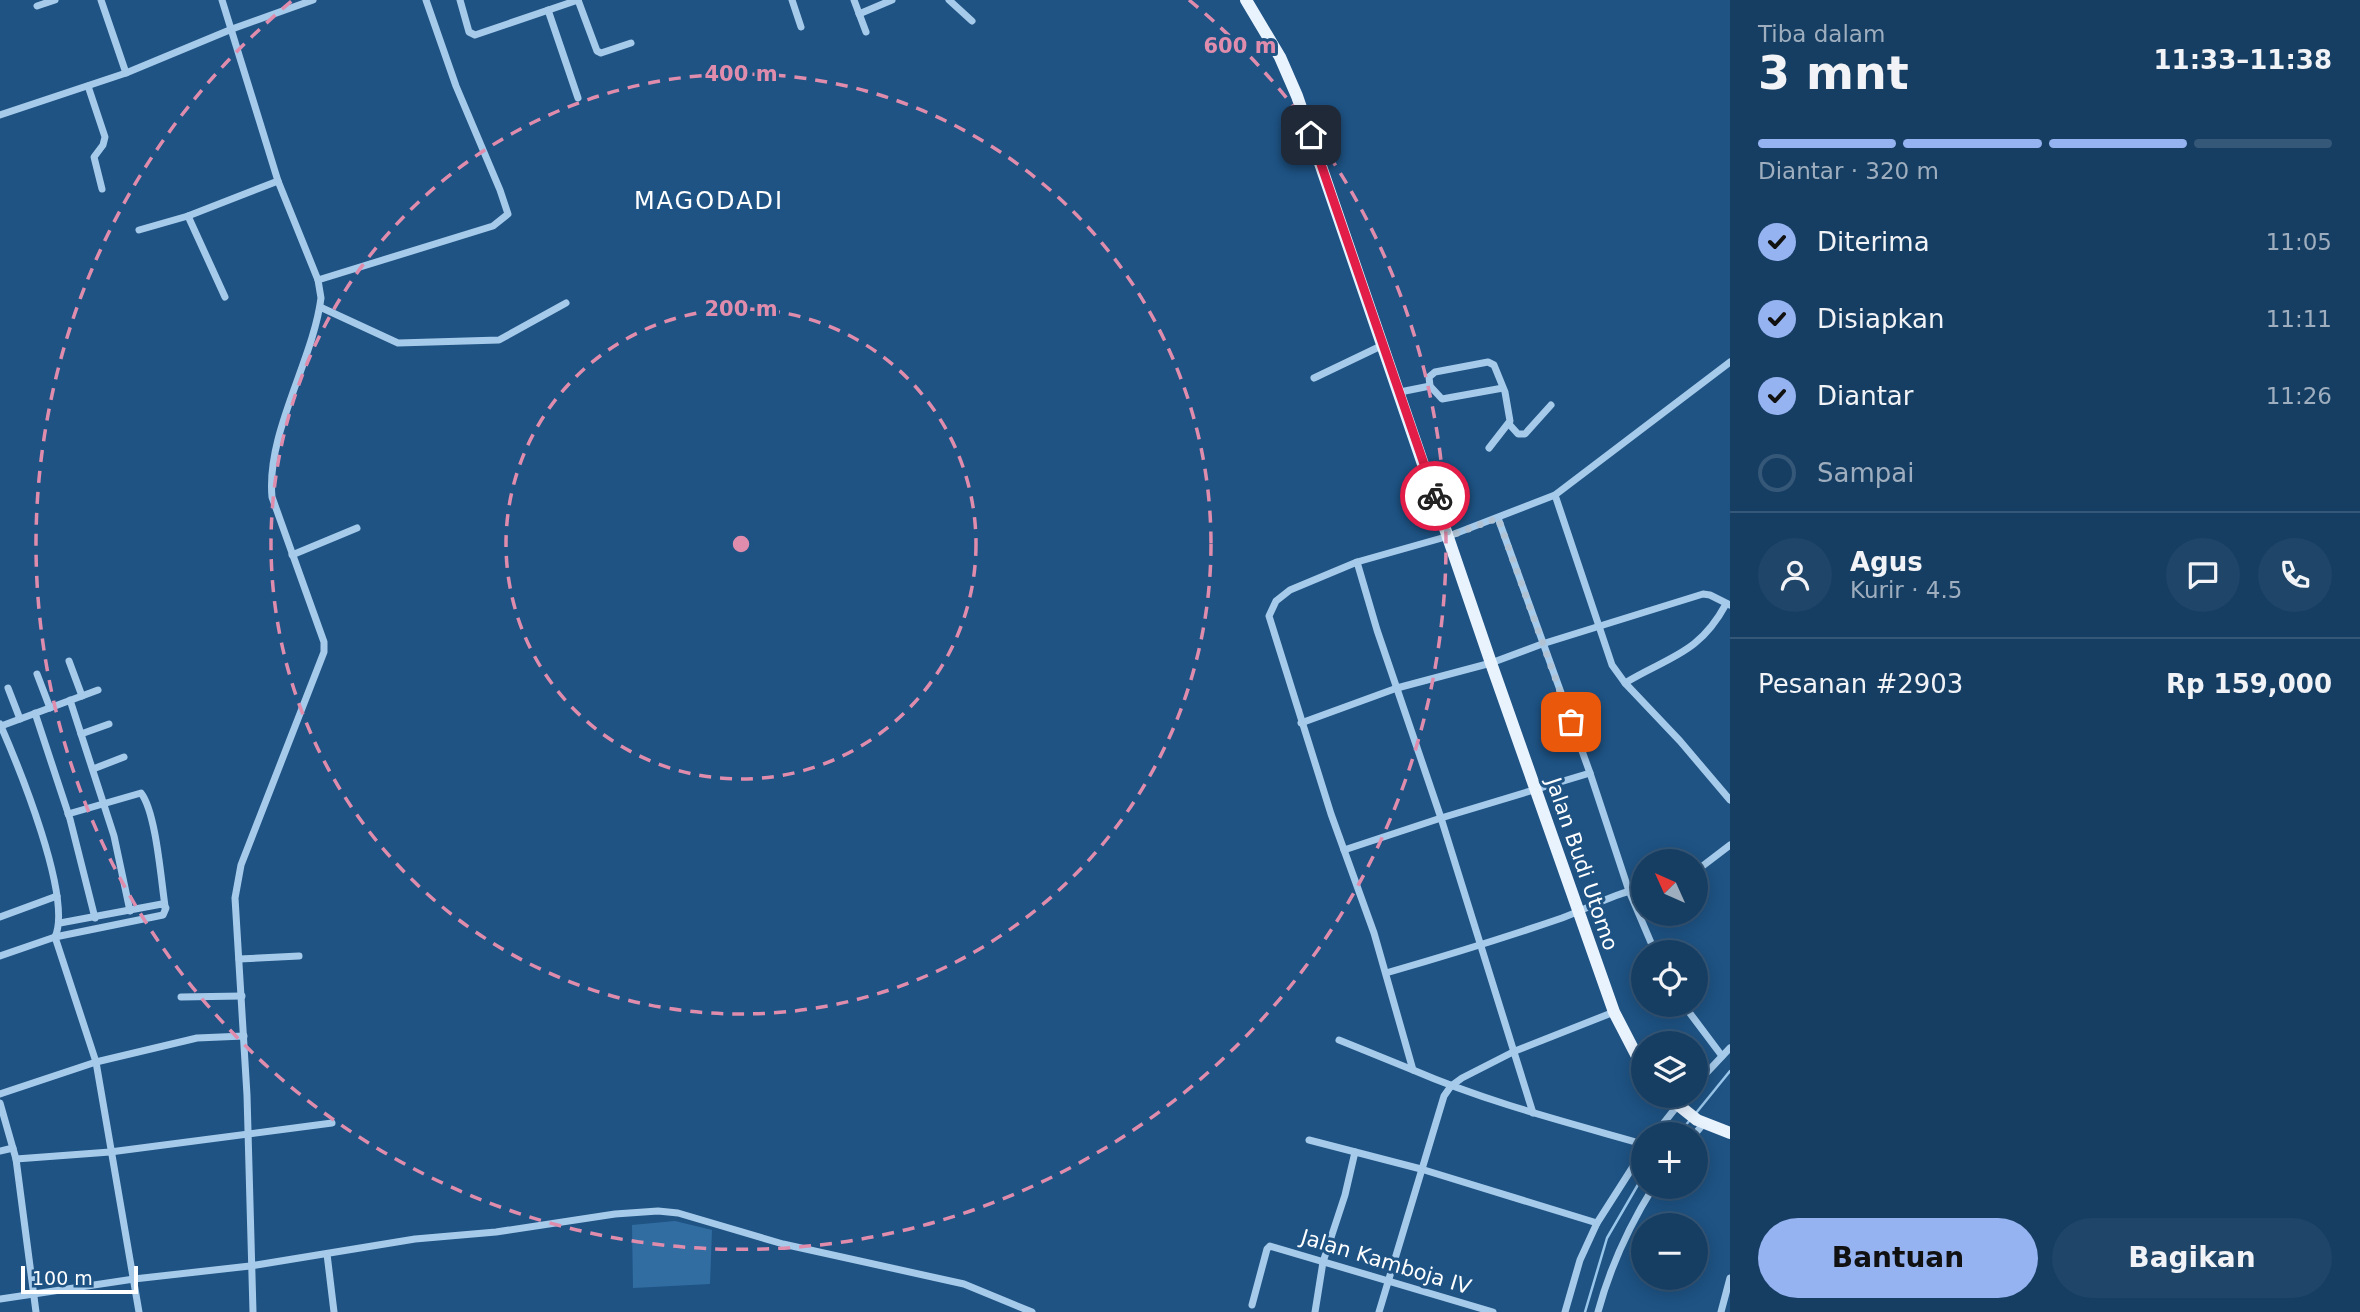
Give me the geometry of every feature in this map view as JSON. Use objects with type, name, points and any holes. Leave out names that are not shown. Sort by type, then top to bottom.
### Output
[{"type":"main road","name":"Jalan Budi Utomo","points":[[1246,0],[1280,57],[1297,96],[1578,912],[1614,1012],[1631,1045]]},
{"type":"main road","points":[[1685,1108],[1701,1122]]},
{"type":"main road","points":[[1708,1124],[1730,1132]]},
{"type":"street","points":[[37,6],[55,0]]},
{"type":"street","points":[[101,0],[126,73]]},
{"type":"street","points":[[222,0],[278,181],[318,281],[321,298],[280,435],[271,487],[272,497],[324,642],[324,652],[241,866],[235,898],[244,1036],[253,1312]]},
{"type":"street","points":[[0,115],[126,73],[232,29],[313,0]]},
{"type":"street","points":[[318,281],[493,226],[508,215],[456,86],[426,0]]},
{"type":"street","points":[[460,0],[469,32],[475,35],[578,0],[597,51],[604,52],[631,43]]},
{"type":"street","points":[[792,0],[801,27]]},
{"type":"street","points":[[854,0],[866,32]]},
{"type":"street","points":[[859,14],[892,0]]},
{"type":"street","points":[[949,0],[972,21]]},
{"type":"street","points":[[548,10],[578,98]]},
{"type":"street","points":[[88,86],[105,137],[103,145],[94,157],[102,189]]},
{"type":"street","points":[[139,230],[188,216],[278,181]]},
{"type":"street","points":[[188,216],[225,297]]},
{"type":"street","points":[[320,307],[398,343],[499,340],[566,303]]},
{"type":"street","points":[[1314,379],[1382,345]]},
{"type":"street","points":[[1489,448],[1509,424],[1510,418],[1503,388],[1494,365],[1489,362],[1435,372],[1429,377],[1430,386],[1441,399],[1503,388]]},
{"type":"street","points":[[1413,1070],[1386,973],[1270,626],[1271,608],[1290,590],[1357,562],[1449,536],[1555,495],[1730,362]]},
{"type":"street","points":[[1400,392],[1430,386]]},
{"type":"street","points":[[1509,424],[1518,434],[1525,434],[1551,405]]},
{"type":"street","points":[[1555,495],[1612,664],[1625,683],[1680,741],[1730,800]]},
{"type":"street","points":[[1498,518],[1590,773],[1629,891],[1650,940]]},
{"type":"street","points":[[292,555],[357,528]]},
{"type":"street","points":[[1357,562],[1441,818],[1533,1113]]},
{"type":"street","points":[[1301,723],[1397,688],[1491,663],[1597,626],[1703,594],[1728,605],[1709,632],[1688,650],[1625,683]]},
{"type":"street","points":[[69,662],[82,696]]},
{"type":"street","points":[[37,674],[50,708]]},
{"type":"street","points":[[8,688],[20,719]]},
{"type":"street","points":[[97,690],[0,725],[16,761],[44,843],[57,896],[60,923],[55,937],[96,1062],[139,1312]]},
{"type":"street","points":[[70,700],[114,836],[130,911]]},
{"type":"street","points":[[35,713],[68,814],[95,918]]},
{"type":"street","points":[[81,734],[109,724]]},
{"type":"street","points":[[93,769],[124,757]]},
{"type":"street","points":[[1344,850],[1590,773]]},
{"type":"street","points":[[0,956],[55,937],[163,915],[166,912],[152,825],[144,796],[139,792],[68,814]]},
{"type":"street","points":[[1708,862],[1730,845]]},
{"type":"street","points":[[1386,973],[1480,946],[1629,891]]},
{"type":"street","points":[[0,917],[57,896]]},
{"type":"street","points":[[60,923],[165,906]]},
{"type":"street","points":[[239,959],[299,956]]},
{"type":"street","points":[[181,997],[242,996]]},
{"type":"street","points":[[1379,1312],[1442,1102],[1451,1086],[1515,1051],[1614,1012]]},
{"type":"street","points":[[1693,1017],[1723,1056]]},
{"type":"street","points":[[0,1094],[96,1062],[197,1038],[244,1036]]},
{"type":"street","points":[[1339,1040],[1451,1086],[1631,1141]]},
{"type":"street","points":[[1708,1072],[1730,1048]]},
{"type":"street","points":[[0,1103],[16,1159],[36,1312]]},
{"type":"street","points":[[16,1159],[110,1152],[332,1123]]},
{"type":"street","points":[[1309,1140],[1421,1169],[1597,1223]]},
{"type":"street","points":[[0,1151],[13,1148]]},
{"type":"street","points":[[1315,1312],[1323,1262],[1345,1195],[1355,1152]]},
{"type":"street","points":[[1565,1312],[1580,1260],[1597,1223],[1631,1170]]},
{"type":"street","points":[[1598,1312],[1606,1281],[1622,1242],[1647,1199]]},
{"type":"street","points":[[0,1299],[134,1279],[250,1266],[415,1239],[496,1232],[615,1214],[658,1211],[678,1213],[783,1244],[964,1284],[1031,1312]]},
{"type":"street","name":"Jalan Kamboja IV","points":[[1252,1305],[1269,1246],[1493,1312]]},
{"type":"street","points":[[327,1254],[334,1312]]},
{"type":"street","points":[[1721,1312],[1730,1278]]},
{"type":"shaded area","points":[[675,1221],[712,1230],[710,1284],[633,1288],[632,1225]]},
{"type":"waterway","points":[[1696,1113],[1730,1071]]},
{"type":"waterway","points":[[1585,1312],[1607,1238],[1631,1197]]},
{"type":"way so far","points":[[1435,496],[1449,536],[1498,518],[1571,722]]},
{"type":"district","name":"MAGODADI","points":[[709,201]]},
{"type":"route","points":[[1311,135],[1435,496]]}]
